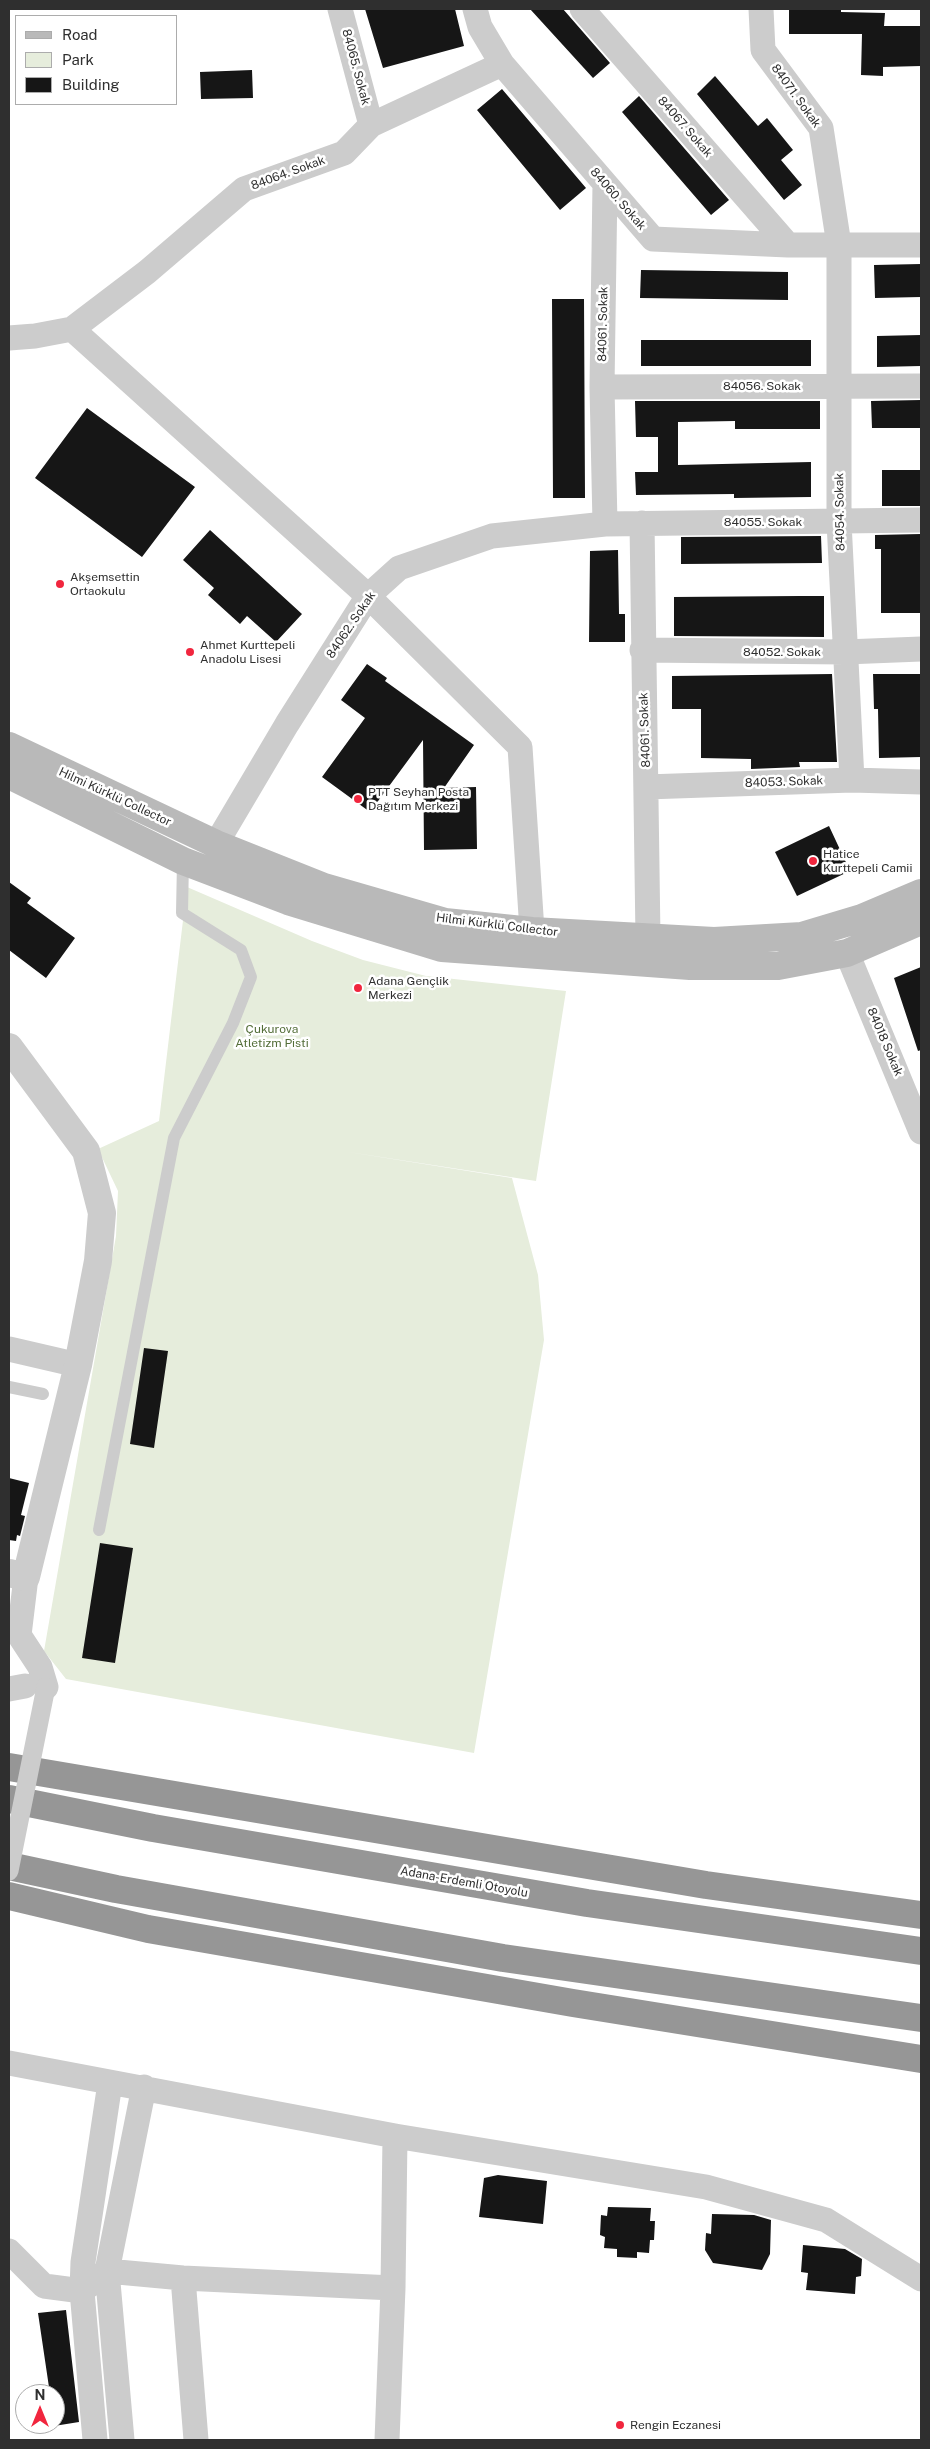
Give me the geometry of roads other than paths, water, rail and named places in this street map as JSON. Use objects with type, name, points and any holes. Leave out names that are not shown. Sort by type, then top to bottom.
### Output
[{"type":"highway","points":[[9,1767],[706,1885],[921,1915]]},
{"type":"highway","name":"Adana-Erdemli Otoyolu","points":[[9,1799],[153,1828],[587,1903],[921,1951]]},
{"type":"highway","points":[[9,1866],[116,1890],[503,1958],[921,2018]]},
{"type":"highway","points":[[9,1896],[148,1929],[573,2003],[921,2058]]},
{"type":"main road","name":"Hilmi Kürklü Collector","points":[[9,746],[216,844],[324,886],[445,922],[532,931],[714,941],[802,936],[862,918],[921,893]]},
{"type":"main road","name":"Hilmi Kürklü Collector","points":[[9,775],[184,861],[288,901],[442,948],[690,966],[778,966],[847,952],[921,920]]},
{"type":"street","name":"84065. Sokak","points":[[340,9],[372,125]]},
{"type":"street","name":"84060. Sokak","points":[[475,9],[480,27],[502,64],[653,239],[788,244],[921,245]]},
{"type":"street","name":"84067. Sokak","points":[[582,9],[788,244]]},
{"type":"street","name":"84071. Sokak","points":[[761,9],[763,50],[821,128],[839,245]]},
{"type":"street","name":"84064. Sokak","points":[[9,338],[72,330],[147,272],[244,189],[344,153],[372,125],[502,64]]},
{"type":"street","name":"84061. Sokak","points":[[605,184],[602,387],[605,524]]},
{"type":"street","name":"84054. Sokak","points":[[839,245],[839,522],[852,780]]},
{"type":"street","points":[[72,330],[368,596],[520,747],[532,931]]},
{"type":"street","name":"84056. Sokak","points":[[602,387],[921,386]]},
{"type":"street","name":"84055. Sokak","points":[[605,524],[642,522],[921,520]]},
{"type":"street","name":"84061. Sokak","points":[[642,522],[642,650],[648,938]]},
{"type":"street","name":"84062. Sokak","points":[[216,844],[287,724],[368,596],[399,568],[492,536],[605,524]]},
{"type":"street","name":"84052. Sokak","points":[[642,650],[846,652],[921,649]]},
{"type":"street","name":"84053. Sokak","points":[[646,787],[852,780],[921,782]]},
{"type":"street","name":"84018 Sokak","points":[[847,952],[912,1077],[921,1132]]},
{"type":"street","points":[[9,1048],[86,1152],[102,1213],[98,1261],[78,1365],[18,1575],[19,1635],[40,1667],[27,1687],[9,1871]]},
{"type":"street","points":[[9,1349],[78,1365]]},
{"type":"street","points":[[9,2063],[144,2087],[395,2136],[706,2187],[826,2220],[921,2279]]},
{"type":"street","points":[[95,2440],[82,2292],[83,2262],[110,2082]]},
{"type":"street","points":[[122,2440],[107,2271],[144,2087]]},
{"type":"street","points":[[387,2440],[393,2288],[395,2136]]},
{"type":"street","points":[[9,2251],[44,2286],[82,2292],[107,2271],[184,2278],[393,2288]]},
{"type":"street","points":[[184,2278],[196,2440]]},
{"type":"lane","points":[[99,1530],[174,1138],[233,1023],[251,977],[241,950],[182,914],[184,861]]},
{"type":"lane","points":[[9,1387],[43,1394]]},
{"type":"place","name":"Akşemsettin Ortaokulu","points":[[60,584]]},
{"type":"place","name":"Ahmet Kurttepeli Anadolu Lisesi","points":[[190,652]]},
{"type":"place","name":"PTT Seyhan Posta Dağıtım Merkezi","points":[[358,799]]},
{"type":"place","name":"Hatice Kurttepeli Camii","points":[[813,861]]},
{"type":"place","name":"Adana Gençlik Merkezi","points":[[358,988]]},
{"type":"place","name":"Rengin Eczanesi","points":[[620,2425]]},
{"type":"park label","name":"Çukurova Atletizm Pisti","points":[[272,1036]]}]
